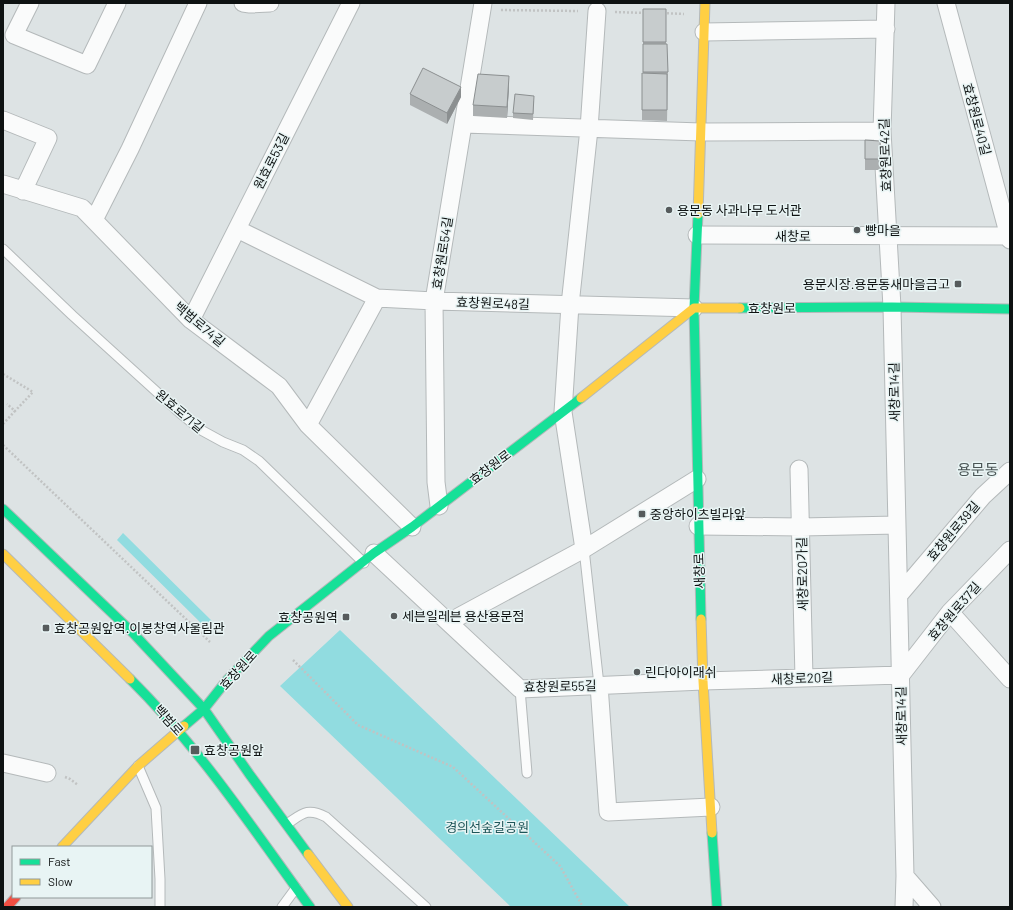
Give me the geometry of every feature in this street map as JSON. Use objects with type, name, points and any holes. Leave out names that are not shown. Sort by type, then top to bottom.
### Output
[{"type":"main road","name":"새창로","points":[[705,3],[694,308],[698,526],[703,681],[717,907]]},
{"type":"main road","name":"효창원로","points":[[63,846],[138,766],[204,709],[227,680],[269,636],[369,558],[563,412],[694,308],[892,307],[1010,309]]},
{"type":"main road","points":[[3,509],[133,633],[170,670],[204,709],[348,907]]},
{"type":"main road","name":"백범로","points":[[3,554],[147,696],[179,731],[228,794],[310,907]]},
{"type":"main road","points":[[75,578],[78,594]]},
{"type":"main road","points":[[53,602],[68,606]]},
{"type":"main road","points":[[285,838],[301,844]]},
{"type":"main road","points":[[277,843],[277,862]]},
{"type":"main road","points":[[7,907],[15,898]]},
{"type":"street","points":[[30,3],[14,35],[86,65],[117,3]]},
{"type":"street","points":[[94,220],[130,149],[198,3]]},
{"type":"street","points":[[243,3],[270,3]]},
{"type":"street","name":"원효로53길","points":[[191,320],[351,3]]},
{"type":"street","name":"효창원로54길","points":[[439,506],[436,482],[434,301],[484,3]]},
{"type":"street","name":"효창원로42길","points":[[886,3],[882,131],[892,307]]},
{"type":"street","name":"효창원로40길","points":[[889,236],[1009,238],[946,3]]},
{"type":"street","points":[[584,549],[563,412],[570,305],[589,129],[597,11]]},
{"type":"street","points":[[704,32],[886,29]]},
{"type":"street","points":[[3,120],[48,138],[23,190]]},
{"type":"street","points":[[463,124],[701,132],[882,131]]},
{"type":"street","name":"백범로74길","points":[[3,184],[82,208],[191,320],[279,386],[308,425],[412,527]]},
{"type":"street","name":"효창원로48길","points":[[237,229],[376,298],[694,308]]},
{"type":"street","name":"새창로","points":[[697,235],[889,236]]},
{"type":"street","points":[[308,425],[376,298]]},
{"type":"street","name":"새창로14길","points":[[892,307],[901,674],[905,876],[904,907]]},
{"type":"street","name":"새창로20가길","points":[[800,469],[804,678]]},
{"type":"street","name":"효창원로39길","points":[[899,595],[983,496],[1010,471]]},
{"type":"street","points":[[449,622],[584,549],[697,478]]},
{"type":"street","points":[[698,526],[801,527],[897,525]]},
{"type":"street","name":"효창원로37길","points":[[901,674],[950,612],[1010,551]]},
{"type":"street","name":"효창원로55길","points":[[369,558],[449,622],[520,689],[703,681]]},
{"type":"street","points":[[950,612],[1010,679]]},
{"type":"street","name":"새창로20길","points":[[703,681],[901,674]]},
{"type":"street","points":[[599,685],[608,812],[711,806]]},
{"type":"street","points":[[3,763],[47,773]]},
{"type":"street","points":[[905,876],[932,907]]},
{"type":"lane","name":"원효로71길","points":[[3,249],[72,315],[180,413],[201,430],[223,442],[243,450],[259,461],[369,558]]},
{"type":"lane","points":[[584,549],[599,685]]},
{"type":"lane","points":[[520,689],[527,773]]},
{"type":"lane","points":[[138,766],[156,808],[160,907]]},
{"type":"lane","points":[[287,824],[304,813],[315,811],[326,817],[426,907]]},
{"type":"lane","points":[[282,907],[296,888]]},
{"type":"path","points":[[3,374],[33,392],[3,424]]},
{"type":"path","points":[[7,404],[15,411]]},
{"type":"path","points":[[3,445],[210,642]]},
{"type":"path","points":[[293,660],[358,725],[452,767],[560,866],[582,907]]},
{"type":"path","points":[[70,779],[78,785]]},
{"type":"green space","points":[[123,533],[213,622],[206,628],[117,540]]},
{"type":"green space","name":"경의선숲길공원","points":[[340,630],[630,907],[511,907],[280,686]]},
{"type":"building","points":[[643,9],[666,9],[666,42],[643,42]]},
{"type":"building","points":[[643,44],[667,44],[668,72],[643,72]]},
{"type":"building","points":[[423,68],[461,87],[447,113],[410,94]]},
{"type":"building","points":[[642,73],[667,74],[667,110],[642,110]]},
{"type":"building","points":[[478,74],[509,76],[507,107],[473,105]]},
{"type":"building","points":[[515,94],[534,96],[533,114],[513,113]]},
{"type":"building","points":[[865,140],[880,141],[881,159],[865,159]]},
{"type":"traffic: fast","points":[[698,214],[694,308],[701,619]]},
{"type":"traffic: fast","points":[[740,308],[892,307],[1010,309]]},
{"type":"traffic: fast","points":[[184,726],[204,709],[227,680],[269,636],[374,553],[412,527],[581,398]]},
{"type":"traffic: fast","points":[[3,509],[133,633],[204,709],[308,854]]},
{"type":"traffic: fast","points":[[130,679],[155,705],[202,760],[310,907]]},
{"type":"traffic: fast","points":[[712,833],[717,907]]},
{"type":"traffic: slow","points":[[698,214],[705,3]]},
{"type":"traffic: slow","points":[[581,398],[694,308],[740,308]]},
{"type":"traffic: slow","points":[[3,554],[130,679]]},
{"type":"traffic: slow","points":[[701,619],[712,833]]},
{"type":"traffic: slow","points":[[63,846],[138,766],[184,726]]},
{"type":"traffic: slow","points":[[308,854],[348,907]]},
{"type":"traffic: jam","points":[[7,907],[15,898]]},
{"type":"place","name":"용문동 사과나무 도서관","points":[[669,210]]},
{"type":"place","name":"빵마을","points":[[857,230]]},
{"type":"place","name":"용문시장.용문동새마을금고","points":[[958,284]]},
{"type":"place","name":"중앙하이츠빌라앞","points":[[642,514]]},
{"type":"place","name":"세븐일레븐 용산용문점","points":[[394,616]]},
{"type":"place","name":"효창공원역","points":[[346,617]]},
{"type":"place","name":"효창공원앞역.이봉창역사울림관","points":[[46,628]]},
{"type":"place","name":"린다아이래쉬","points":[[637,672]]},
{"type":"place","name":"효창공원앞","points":[[195,750]]},
{"type":"district","name":"용문동","points":[[978,469]]}]
